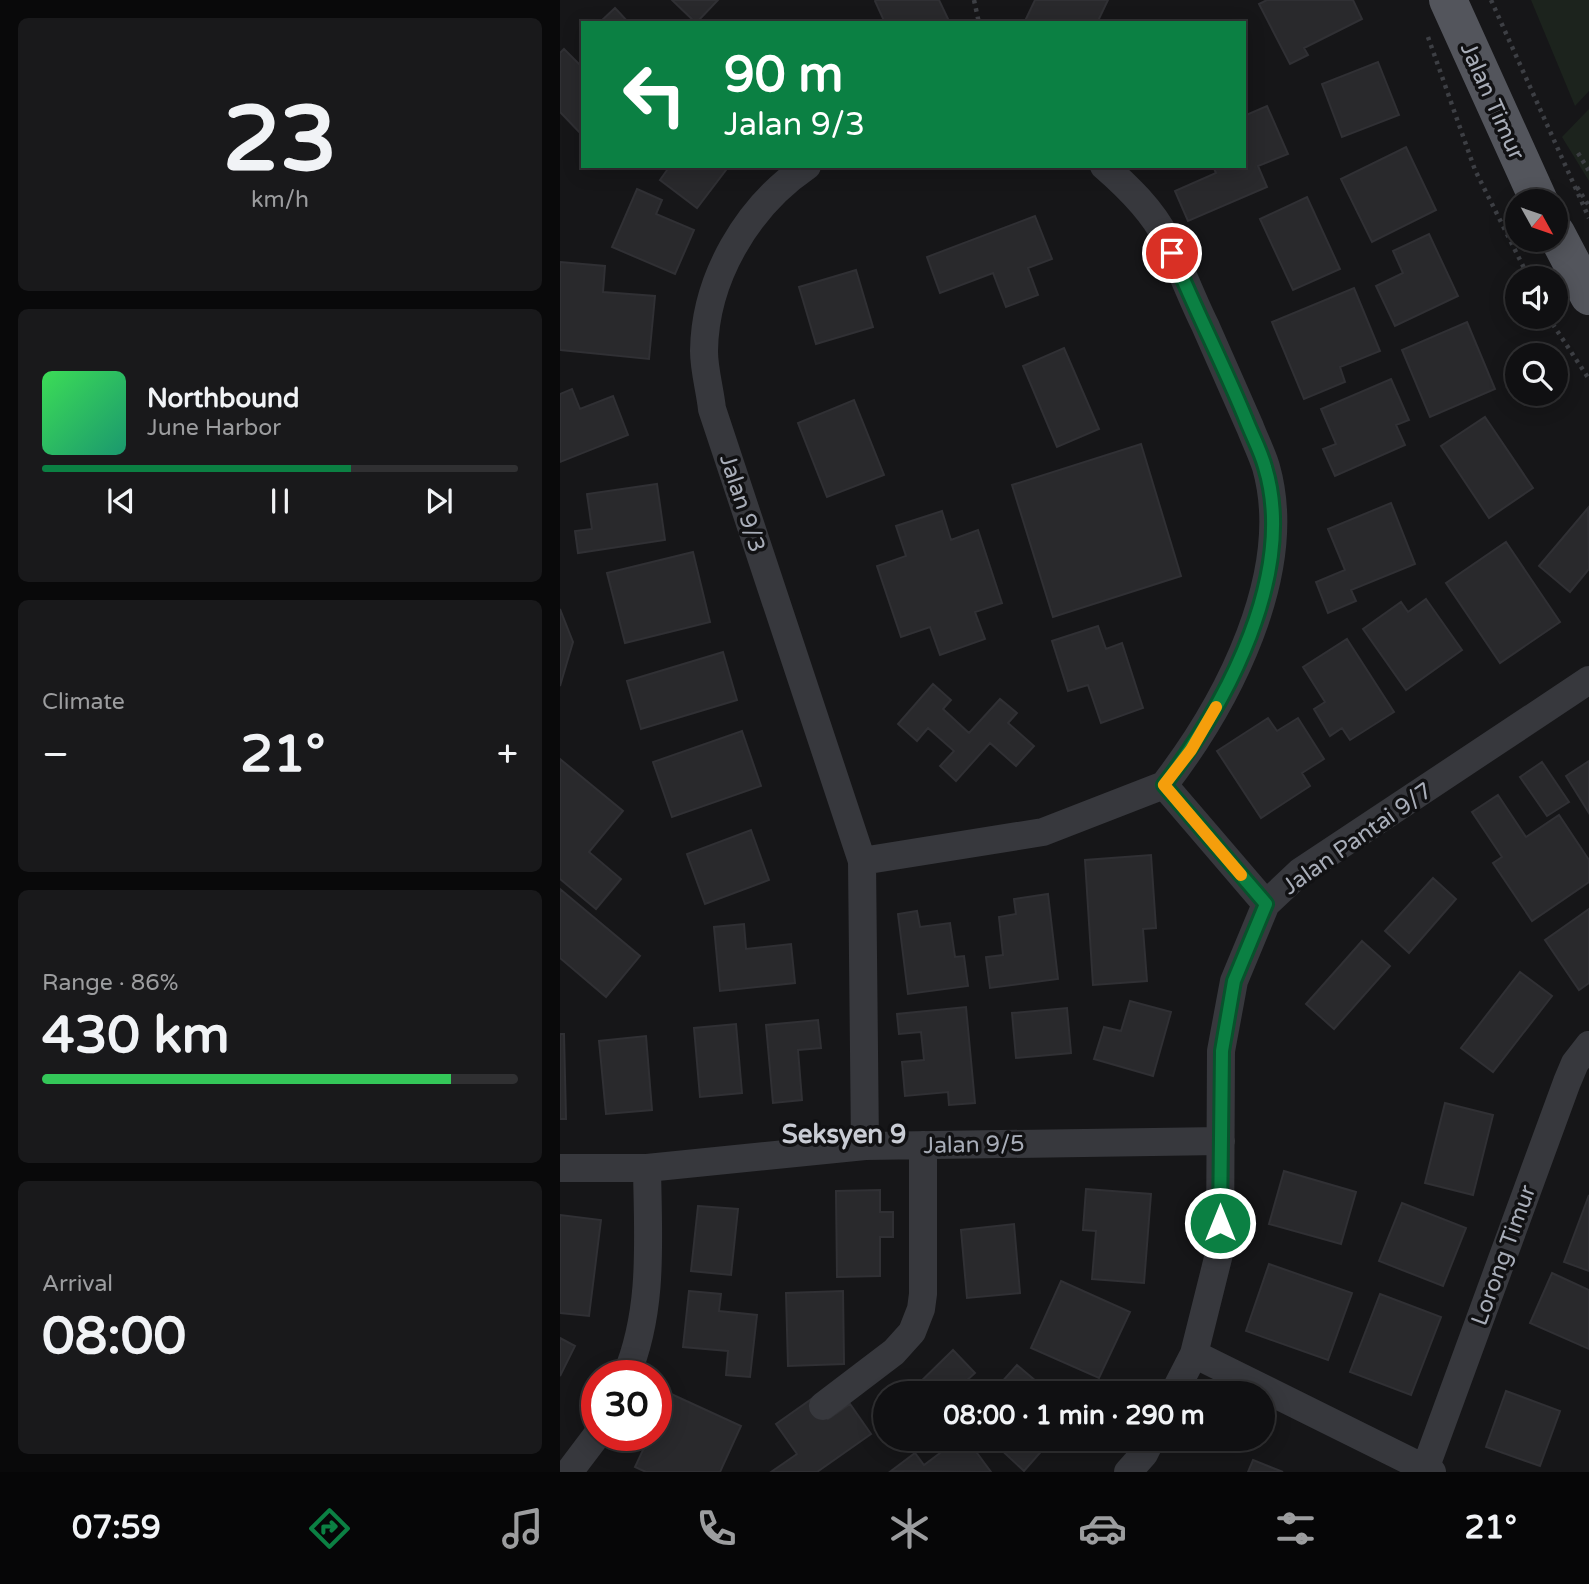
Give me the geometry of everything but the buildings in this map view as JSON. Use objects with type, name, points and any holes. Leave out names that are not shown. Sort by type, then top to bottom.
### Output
[{"type":"main road","name":"Jalan Timur","points":[[1448,0],[1534,189]]},
{"type":"main road","points":[[1566,252],[1589,296]]},
{"type":"street","name":"Jalan 9/3","points":[[804,168],[769,200],[744,229],[720,270],[708,311],[704,353],[712,409],[862,861],[865,1146]]},
{"type":"street","points":[[862,861],[1043,832],[1164,785],[1191,750],[1238,667],[1252,631],[1266,581],[1272,536],[1272,502],[1265,467],[1236,393],[1166,237],[1146,207],[1106,168]]},
{"type":"street","name":"Jalan Pantai 9/7","points":[[1180,1381],[1194,1354],[1220,1250],[1222,1051],[1234,981],[1266,904],[1300,872],[1589,680]]},
{"type":"street","points":[[1164,785],[1266,904]]},
{"type":"street","name":"Lorong Timur","points":[[1194,1354],[1428,1470],[1567,1082],[1575,1063],[1589,1045]]},
{"type":"street","name":"Jalan 9/5","points":[[560,1168],[647,1168],[865,1146],[1221,1142]]},
{"type":"street","points":[[823,1406],[894,1352],[917,1321],[923,1294],[923,1145]]},
{"type":"street","points":[[633,1360],[649,1279],[647,1168]]},
{"type":"street","points":[[569,1472],[585,1451]]},
{"type":"street","points":[[1129,1472],[1146,1451]]},
{"type":"path","points":[[974,0],[979,21]]},
{"type":"path","points":[[1491,0],[1589,218]]},
{"type":"path","points":[[1427,35],[1475,170],[1523,266]]},
{"type":"path","points":[[1578,153],[1589,171]]},
{"type":"path","points":[[1566,168],[1589,206]]},
{"type":"path","points":[[1556,329],[1589,379]]},
{"type":"shaded area","points":[[1531,0],[1589,0],[1589,91],[1575,106]]},
{"type":"shaded area","points":[[1589,109],[1589,181],[1562,137]]},
{"type":"slow traffic","points":[[1216,707],[1191,750],[1164,785],[1241,875]]},
{"type":"district","name":"Seksyen 9","points":[[844,1134]]},
{"type":"route","points":[[1172,253],[1236,393],[1265,467],[1272,502],[1272,536],[1266,581],[1252,631],[1238,667],[1191,750],[1164,785],[1266,904],[1234,981],[1222,1051],[1220,1223]]}]
